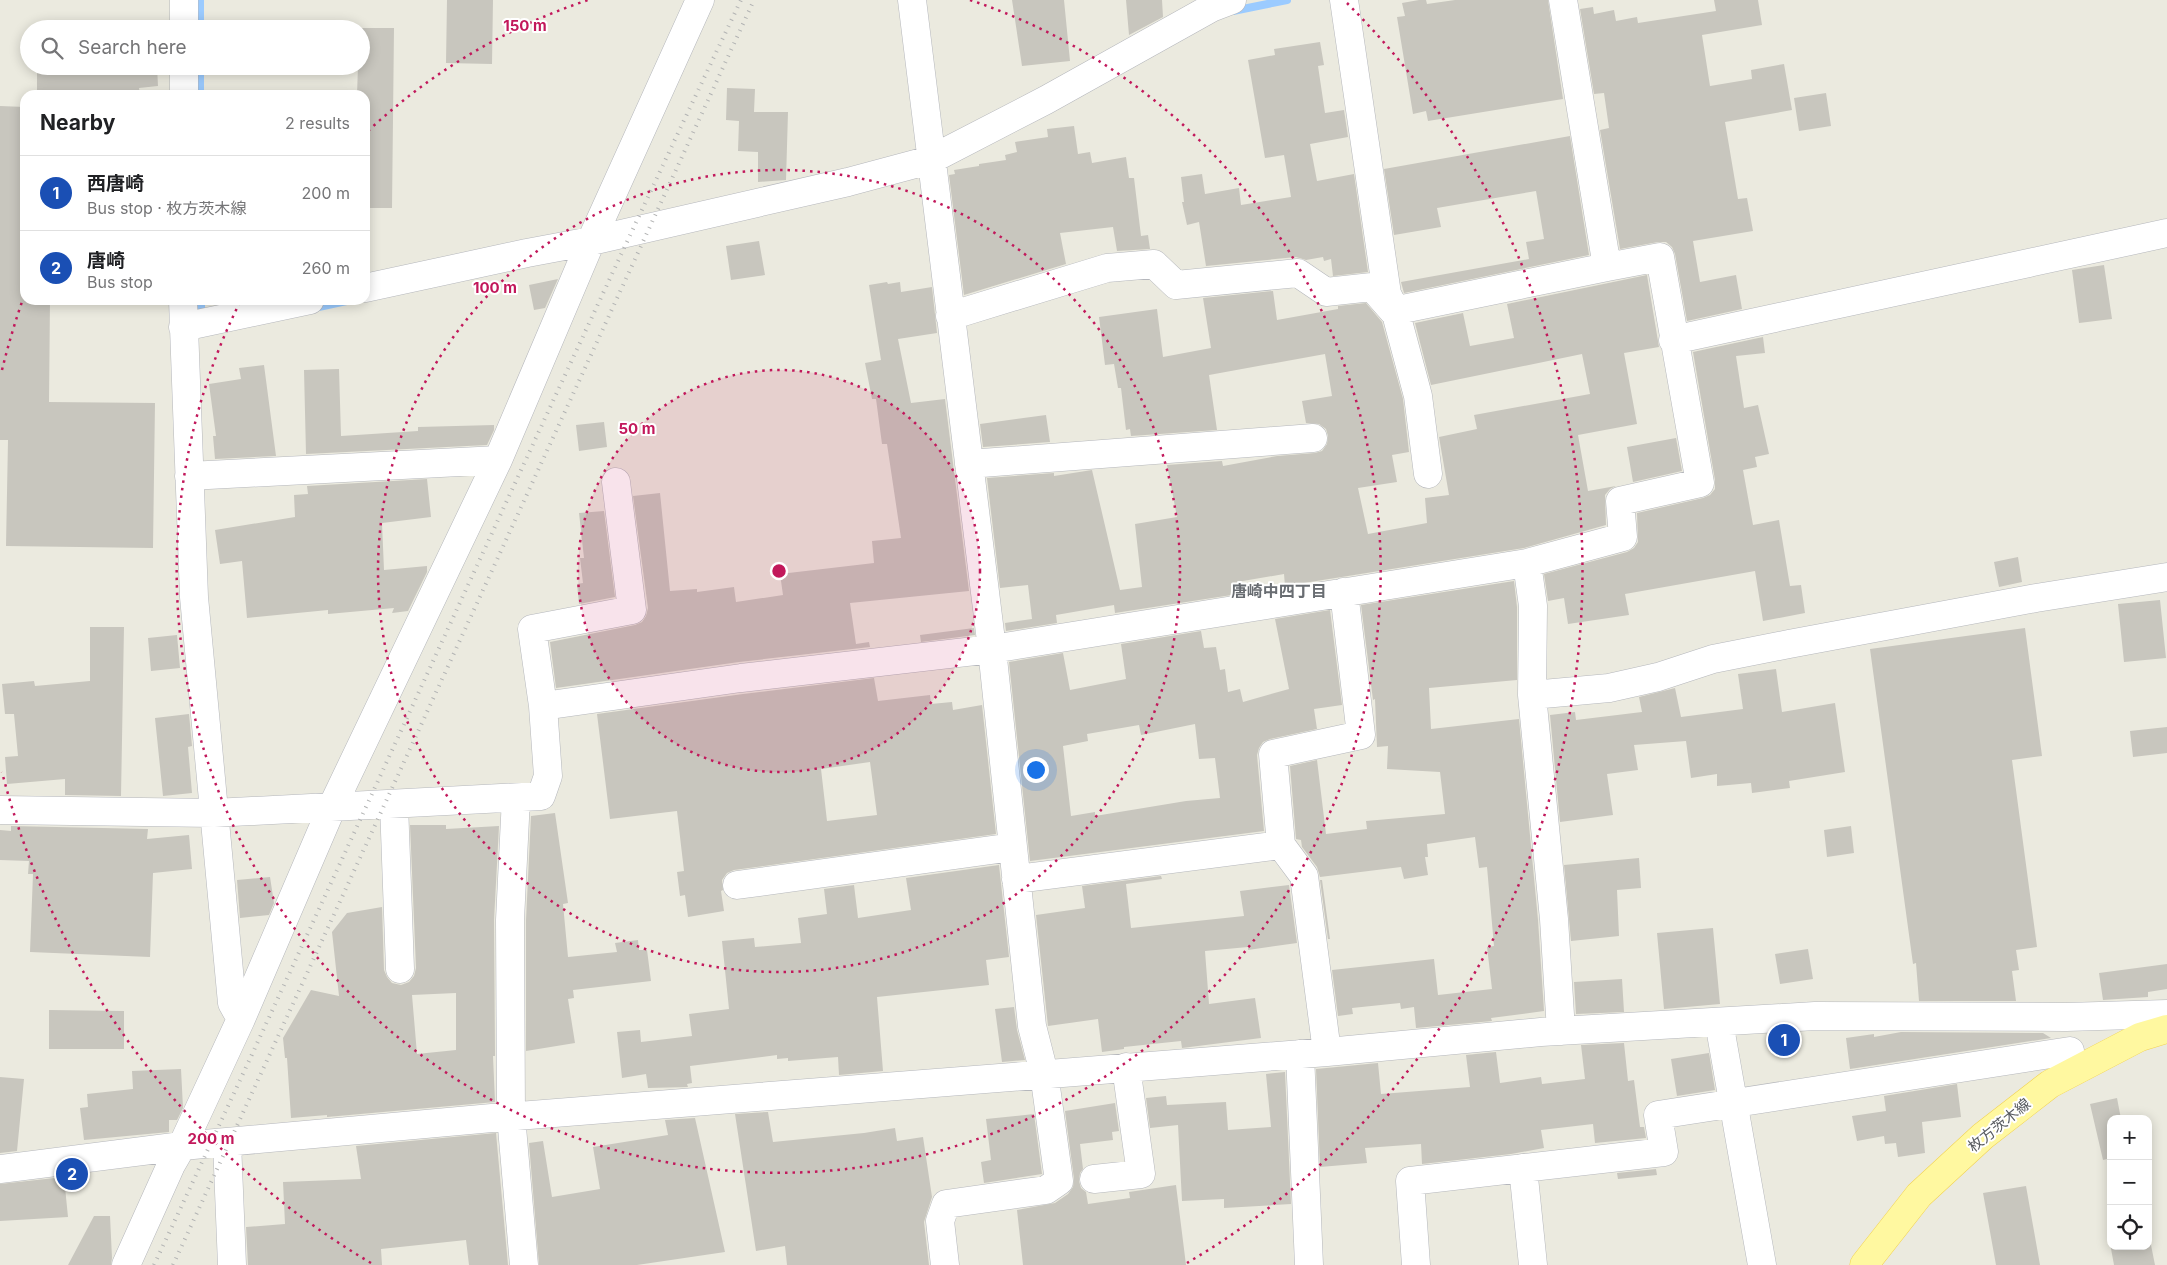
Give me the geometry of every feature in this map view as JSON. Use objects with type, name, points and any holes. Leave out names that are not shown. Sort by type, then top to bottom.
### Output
[{"type":"main road","name":"枚方茨木線","points":[[1864,1265],[1919,1196],[1969,1149],[2050,1084],[2071,1062],[2140,1037],[2167,1030]]},
{"type":"street","points":[[184,0],[184,20]]},
{"type":"street","points":[[126,1265],[171,1165],[182,1146],[241,1019],[332,807],[498,460],[591,241],[700,0]]},
{"type":"street","points":[[912,0],[930,160],[992,649],[1032,1026],[1044,1073],[1059,1181],[1046,1190],[946,1204],[940,1221],[945,1265]]},
{"type":"street","points":[[370,287],[591,241],[848,182],[930,160],[1038,104],[1211,8],[1232,0]]},
{"type":"street","points":[[1344,0],[1387,294],[1395,310],[1418,396],[1428,474]]},
{"type":"street","points":[[1563,0],[1607,267]]},
{"type":"street","points":[[184,75],[184,90]]},
{"type":"street","points":[[1673,340],[2167,232]]},
{"type":"street","points":[[543,706],[741,678],[992,649],[1528,563],[1623,537],[1620,501],[1700,482],[1673,340],[1660,257],[1393,311],[1372,287],[1326,292],[1298,273],[1176,285],[1154,264],[1107,268],[950,316]]},
{"type":"street","points":[[183,305],[194,597],[232,1003],[241,1019]]},
{"type":"street","points":[[183,327],[286,305]]},
{"type":"street","points":[[969,464],[1313,438]]},
{"type":"street","points":[[189,476],[498,460]]},
{"type":"street","points":[[0,810],[214,813],[541,796],[548,776],[543,706],[532,629],[632,610],[616,482]]},
{"type":"street","points":[[1528,563],[1533,606],[1532,695],[1554,919],[1561,1031]]},
{"type":"street","points":[[1532,695],[1609,688],[1658,677],[1713,660],[1779,646],[2036,598],[2167,577]]},
{"type":"street","points":[[1309,1265],[1313,1053],[1304,876],[1281,846],[1273,754],[1361,735],[1344,592]]},
{"type":"street","points":[[516,798],[510,920],[510,1116],[524,1265]]},
{"type":"street","points":[[394,804],[400,969]]},
{"type":"street","points":[[1016,879],[1281,846]]},
{"type":"street","points":[[737,885],[1013,847]]},
{"type":"street","points":[[0,1169],[182,1146],[510,1116],[1313,1053],[1561,1031],[1815,1016],[2066,1017],[2167,1014]]},
{"type":"street","points":[[1416,1265],[1410,1181],[1664,1152],[1658,1115],[2071,1062],[2066,1017]]},
{"type":"street","points":[[1719,1022],[1762,1265]]},
{"type":"street","points":[[1094,1179],[1141,1174],[1126,1067]]},
{"type":"street","points":[[227,1142],[232,1265]]},
{"type":"street","points":[[1523,1168],[1533,1265]]},
{"type":"building","points":[[447,0],[493,0],[492,64],[446,63]]},
{"type":"building","points":[[1012,0],[1064,0],[1070,61],[1022,66]]},
{"type":"building","points":[[1126,0],[1162,0],[1163,17],[1129,35]]},
{"type":"building","points":[[1426,0],[1427,4],[1455,0],[1548,0],[1563,99],[1428,121],[1426,111],[1413,114],[1397,17],[1405,16],[1402,3]]},
{"type":"building","points":[[1714,0],[1758,0],[1762,25],[1702,35],[1710,86],[1752,79],[1751,70],[1784,64],[1792,110],[1725,122],[1738,199],[1747,198],[1753,231],[1693,241],[1700,282],[1736,275],[1742,309],[1687,321],[1675,254],[1672,247],[1666,242],[1658,242],[1620,249],[1600,130],[1609,128],[1604,93],[1594,94],[1580,9],[1593,7],[1594,14],[1614,10],[1616,21],[1637,17],[1638,23],[1716,11]]},
{"type":"building","points":[[370,28],[394,28],[392,208],[370,208],[370,90],[357,90],[358,75],[370,75]]},
{"type":"building","points":[[1320,42],[1324,65],[1318,66],[1325,113],[1344,110],[1348,137],[1310,144],[1317,181],[1354,174],[1368,272],[1333,276],[1331,259],[1324,261],[1323,257],[1306,260],[1296,257],[1206,266],[1199,222],[1187,225],[1182,202],[1184,202],[1181,177],[1202,174],[1205,194],[1239,188],[1241,205],[1291,197],[1284,155],[1265,158],[1248,60],[1275,55],[1274,49]]},
{"type":"building","points":[[37,75],[157,75],[158,86],[139,88],[139,90],[37,90]]},
{"type":"building","points":[[727,88],[755,89],[754,112],[788,112],[786,180],[758,182],[758,152],[738,151],[739,121],[726,120]]},
{"type":"building","points":[[1826,93],[1831,126],[1799,131],[1794,98]]},
{"type":"building","points":[[0,106],[20,107],[20,305],[50,305],[49,402],[155,403],[153,548],[6,546],[8,440],[0,440]]},
{"type":"building","points":[[1074,126],[1078,154],[1090,152],[1092,163],[1126,157],[1129,178],[1134,178],[1141,236],[1148,235],[1150,249],[1117,251],[1113,227],[1060,233],[1066,264],[964,295],[949,175],[955,174],[954,170],[1006,160],[1005,155],[1017,152],[1015,142],[1048,137],[1047,129]]},
{"type":"building","points":[[1570,136],[1589,255],[1404,293],[1401,282],[1529,259],[1526,242],[1544,239],[1536,191],[1437,208],[1441,227],[1394,235],[1384,169]]},
{"type":"building","points":[[759,241],[765,275],[731,280],[726,246]]},
{"type":"building","points":[[2104,265],[2112,319],[2079,323],[2072,270]]},
{"type":"building","points":[[1647,275],[1659,347],[1624,353],[1637,424],[1578,435],[1588,491],[1616,486],[1605,495],[1606,525],[1524,548],[1285,586],[1284,574],[1237,582],[1238,594],[1115,613],[1114,605],[1056,615],[1057,623],[1006,631],[1005,623],[1032,619],[1028,585],[1000,588],[987,478],[1054,473],[1054,476],[1092,470],[1120,590],[1142,587],[1135,524],[1177,517],[1167,465],[1222,461],[1223,466],[1277,456],[1315,453],[1322,451],[1327,444],[1328,436],[1326,429],[1319,424],[1306,423],[1302,401],[1332,396],[1325,354],[1209,375],[1217,430],[1131,436],[1130,429],[1126,430],[1121,388],[1118,388],[1114,364],[1105,365],[1099,317],[1157,309],[1163,357],[1211,348],[1203,298],[1273,291],[1277,320],[1338,309],[1338,306],[1366,303],[1382,322],[1403,399],[1409,452],[1392,455],[1397,482],[1358,488],[1368,534],[1427,523],[1425,498],[1449,495],[1439,437],[1477,429],[1474,415],[1590,394],[1582,354],[1431,385],[1415,323],[1463,313],[1470,346],[1514,338],[1507,304]]},
{"type":"building","points":[[558,279],[545,308],[534,310],[529,285]]},
{"type":"building","points":[[887,282],[888,284],[900,282],[901,292],[932,287],[937,333],[898,339],[911,403],[945,399],[969,591],[850,603],[856,644],[869,642],[870,647],[739,662],[556,688],[550,642],[635,625],[642,622],[646,616],[648,608],[633,496],[660,493],[670,591],[697,589],[697,592],[734,587],[736,602],[783,595],[780,574],[874,563],[872,541],[901,538],[887,444],[882,444],[876,399],[872,399],[865,363],[881,360],[869,285]]},
{"type":"building","points":[[1763,337],[1765,353],[1736,356],[1744,408],[1758,405],[1769,454],[1755,457],[1757,467],[1743,470],[1753,525],[1779,520],[1790,586],[1801,585],[1805,613],[1763,621],[1755,571],[1625,594],[1629,615],[1568,624],[1564,598],[1548,601],[1544,574],[1627,552],[1634,548],[1638,542],[1637,513],[1703,498],[1710,495],[1715,489],[1693,352]]},
{"type":"building","points":[[264,365],[276,456],[215,459],[213,436],[216,436],[209,384],[241,379],[239,368]]},
{"type":"building","points":[[339,369],[341,436],[418,431],[418,427],[494,425],[494,430],[487,445],[306,454],[304,370]]},
{"type":"building","points":[[1046,415],[1050,442],[983,447],[980,424]]},
{"type":"building","points":[[604,422],[607,447],[579,451],[576,425]]},
{"type":"building","points":[[1676,438],[1682,471],[1633,482],[1627,447]]},
{"type":"building","points":[[427,479],[431,517],[382,523],[384,570],[427,566],[427,572],[408,611],[392,613],[394,608],[328,614],[328,610],[247,618],[242,561],[220,564],[215,530],[295,517],[294,495],[308,494],[307,486]]},
{"type":"building","points":[[604,511],[615,597],[579,604],[577,584],[583,583],[580,558],[584,558],[579,513]]},
{"type":"building","points":[[2018,557],[2022,582],[1999,587],[1994,562]]},
{"type":"building","points":[[1514,581],[1517,607],[1517,680],[1429,688],[1431,729],[1519,719],[1538,920],[1544,1011],[1491,1018],[1492,1021],[1416,1028],[1414,1007],[1401,1009],[1400,1003],[1352,1008],[1353,1014],[1338,1016],[1332,970],[1434,959],[1438,995],[1492,989],[1487,947],[1494,946],[1487,867],[1479,868],[1475,837],[1427,844],[1428,857],[1425,857],[1428,875],[1404,879],[1401,867],[1320,877],[1317,867],[1302,847],[1301,840],[1296,839],[1290,766],[1317,760],[1326,834],[1367,829],[1366,821],[1445,814],[1440,772],[1387,769],[1388,746],[1377,747],[1375,699],[1373,700],[1361,605]]},
{"type":"building","points":[[2160,600],[2166,658],[2124,662],[2118,604]]},
{"type":"building","points":[[1330,610],[1342,705],[1314,709],[1317,729],[1270,739],[1263,742],[1259,748],[1257,755],[1264,831],[1030,861],[1009,662],[1063,653],[1070,690],[1126,679],[1121,644],[1201,631],[1204,648],[1216,647],[1220,670],[1225,669],[1228,692],[1240,689],[1243,702],[1289,689],[1275,619]],"holes":[[[1195,724],[1199,759],[1215,758],[1220,798],[1186,801],[1095,816],[1095,812],[1071,816],[1063,746],[1088,741],[1087,734],[1139,725],[1141,735]]]},
{"type":"building","points":[[90,627],[124,627],[121,796],[65,795],[65,779],[7,784],[5,757],[18,756],[14,714],[5,714],[2,684],[34,681],[35,686],[90,681]]},
{"type":"building","points":[[974,628],[975,635],[921,642],[920,635]]},
{"type":"building","points":[[2025,628],[2042,756],[2012,760],[2037,947],[2016,950],[2019,970],[2012,971],[2016,1001],[1919,1001],[1916,963],[1913,964],[1870,649]]},
{"type":"building","points":[[177,635],[180,668],[151,671],[148,638]]},
{"type":"building","points":[[1776,669],[1782,712],[1835,703],[1845,772],[1789,781],[1790,788],[1752,793],[1751,783],[1717,786],[1717,774],[1691,778],[1686,741],[1634,745],[1638,770],[1607,774],[1613,815],[1560,822],[1550,715],[1575,712],[1576,720],[1642,712],[1639,697],[1675,688],[1681,717],[1743,709],[1738,674]]},
{"type":"building","points":[[874,678],[878,701],[930,695],[931,704],[952,702],[953,710],[982,705],[996,834],[734,870],[727,873],[722,880],[723,890],[721,891],[724,911],[688,917],[685,895],[680,896],[677,872],[684,871],[677,811],[610,819],[597,714]],"holes":[[[870,762],[877,815],[827,821],[821,769]]]},
{"type":"building","points":[[189,714],[192,746],[188,747],[192,793],[163,796],[155,718]]},
{"type":"building","points":[[2167,727],[2167,753],[2133,757],[2130,731]]},
{"type":"building","points":[[555,813],[568,903],[563,904],[568,957],[617,952],[615,943],[638,940],[639,950],[647,950],[651,981],[573,990],[574,998],[568,999],[575,1043],[526,1051],[526,920],[531,816]]},
{"type":"building","points":[[410,825],[446,825],[446,829],[499,826],[494,920],[495,1056],[493,1056],[495,1102],[327,1117],[327,1115],[291,1118],[287,1058],[285,1058],[283,1038],[311,990],[339,996],[332,932],[347,913],[382,907],[384,970],[392,983],[401,985],[409,982],[414,976],[416,968]],"holes":[[[456,993],[456,1050],[417,1054],[412,995]]]},
{"type":"building","points":[[11,826],[148,829],[147,839],[189,835],[192,869],[153,873],[150,957],[30,952],[33,874],[28,874],[29,861],[0,860],[0,830],[11,831]]},
{"type":"building","points":[[1851,826],[1854,853],[1827,857],[1824,830]]},
{"type":"building","points":[[1639,858],[1641,888],[1617,890],[1619,936],[1571,941],[1564,865]]},
{"type":"building","points":[[999,865],[1009,957],[986,960],[989,985],[877,997],[883,1071],[839,1075],[838,1057],[788,1061],[788,1058],[777,1059],[777,1055],[690,1066],[692,1083],[687,1084],[688,1087],[648,1088],[646,1074],[622,1078],[617,1032],[640,1030],[641,1042],[692,1036],[689,1014],[729,1009],[722,941],[754,938],[755,947],[801,943],[798,918],[827,914],[824,889],[854,885],[858,918],[911,910],[906,878]]},
{"type":"building","points":[[1161,876],[1162,879],[1126,884],[1131,928],[1244,916],[1240,891],[1289,885],[1297,943],[1248,950],[1248,947],[1205,951],[1209,1004],[1255,998],[1261,1038],[1182,1048],[1181,1041],[1124,1047],[1124,1049],[1102,1052],[1098,1019],[1048,1026],[1036,915],[1085,908],[1082,886]]},
{"type":"building","points":[[270,877],[274,903],[269,915],[240,918],[237,880]]},
{"type":"building","points":[[1320,880],[1322,880],[1330,939],[1328,939]]},
{"type":"building","points":[[1713,928],[1720,1004],[1664,1009],[1657,933]]},
{"type":"building","points":[[1808,949],[1813,979],[1780,984],[1775,954]]},
{"type":"building","points":[[2167,964],[2167,989],[2148,992],[2148,997],[2103,1000],[2099,973]]},
{"type":"building","points":[[1622,979],[1624,1012],[1576,1014],[1574,982]]},
{"type":"building","points":[[1014,1007],[1017,1030],[1025,1060],[1002,1062],[995,1009]]},
{"type":"building","points":[[49,1010],[124,1011],[124,1049],[49,1049]]},
{"type":"building","points":[[1901,1032],[2043,1033],[2051,1038],[1850,1069],[1846,1038],[1874,1034],[1874,1037]]},
{"type":"building","points":[[1624,1043],[1628,1081],[1634,1080],[1640,1127],[1644,1127],[1646,1138],[1595,1143],[1593,1124],[1541,1130],[1544,1148],[1511,1154],[1422,1164],[1421,1144],[1365,1148],[1367,1163],[1320,1167],[1316,1069],[1378,1063],[1381,1094],[1470,1087],[1466,1055],[1496,1052],[1500,1083],[1541,1077],[1542,1084],[1585,1079],[1581,1045]]},
{"type":"building","points":[[1709,1053],[1715,1090],[1677,1096],[1671,1059]]},
{"type":"building","points":[[181,1069],[183,1108],[177,1120],[169,1120],[169,1132],[84,1140],[80,1108],[88,1107],[87,1094],[133,1089],[132,1071]]},
{"type":"building","points":[[1285,1072],[1291,1204],[1224,1208],[1224,1199],[1182,1201],[1178,1125],[1150,1128],[1146,1098],[1166,1096],[1167,1105],[1226,1102],[1228,1130],[1271,1127],[1266,1074]]},
{"type":"building","points":[[0,1077],[24,1079],[17,1151],[0,1153]]},
{"type":"building","points":[[1957,1084],[1961,1117],[1922,1122],[1925,1153],[1898,1157],[1896,1143],[1885,1144],[1884,1136],[1857,1141],[1852,1116],[1886,1111],[1884,1096]]},
{"type":"building","points":[[2117,1098],[2120,1115],[2107,1115],[2107,1159],[2103,1160],[2090,1104]]},
{"type":"building","points":[[1115,1103],[1119,1131],[1112,1132],[1113,1140],[1080,1144],[1083,1169],[1080,1173],[1079,1181],[1081,1188],[1086,1192],[1088,1204],[1130,1198],[1129,1192],[1176,1185],[1186,1265],[1023,1265],[1017,1210],[1055,1203],[1068,1194],[1073,1187],[1074,1179],[1065,1111]]},
{"type":"building","points":[[768,1112],[773,1142],[895,1128],[897,1141],[923,1137],[932,1197],[924,1222],[929,1265],[787,1265],[785,1246],[756,1251],[735,1114]]},
{"type":"building","points":[[1034,1114],[1042,1174],[984,1183],[981,1162],[991,1160],[986,1119]]},
{"type":"building","points":[[695,1118],[725,1252],[637,1265],[539,1265],[529,1143],[543,1141],[552,1197],[600,1189],[593,1147],[668,1135],[665,1120]]},
{"type":"building","points":[[496,1133],[508,1265],[469,1265],[466,1240],[381,1249],[382,1265],[248,1265],[246,1227],[285,1224],[283,1182],[361,1179],[356,1146]]},
{"type":"building","points":[[1656,1169],[1657,1175],[1618,1179],[1617,1173]]},
{"type":"building","points":[[64,1177],[68,1217],[0,1221],[0,1184]]},
{"type":"building","points":[[2026,1186],[2040,1265],[1996,1265],[1983,1193]]},
{"type":"building","points":[[94,1216],[110,1216],[111,1265],[68,1265]]},
{"type":"building","points":[[2111,1250],[2152,1250],[2155,1265],[2114,1265]]},
{"type":"waterway","points":[[200,0],[200,20]]},
{"type":"waterway","points":[[1233,11],[1287,0]]},
{"type":"waterway","points":[[200,75],[200,90]]},
{"type":"waterway","points":[[201,305],[201,319]]},
{"type":"waterway","points":[[314,308],[328,305]]},
{"type":"railway","points":[[154,1265],[666,158],[741,0]]},
{"type":"railway","points":[[173,1265],[754,0]]},
{"type":"place","name":"西唐崎","points":[[1784,1040]]},
{"type":"place","name":"唐崎","points":[[72,1174]]},
{"type":"district","name":"唐崎中四丁目","points":[[1279,591]]}]
